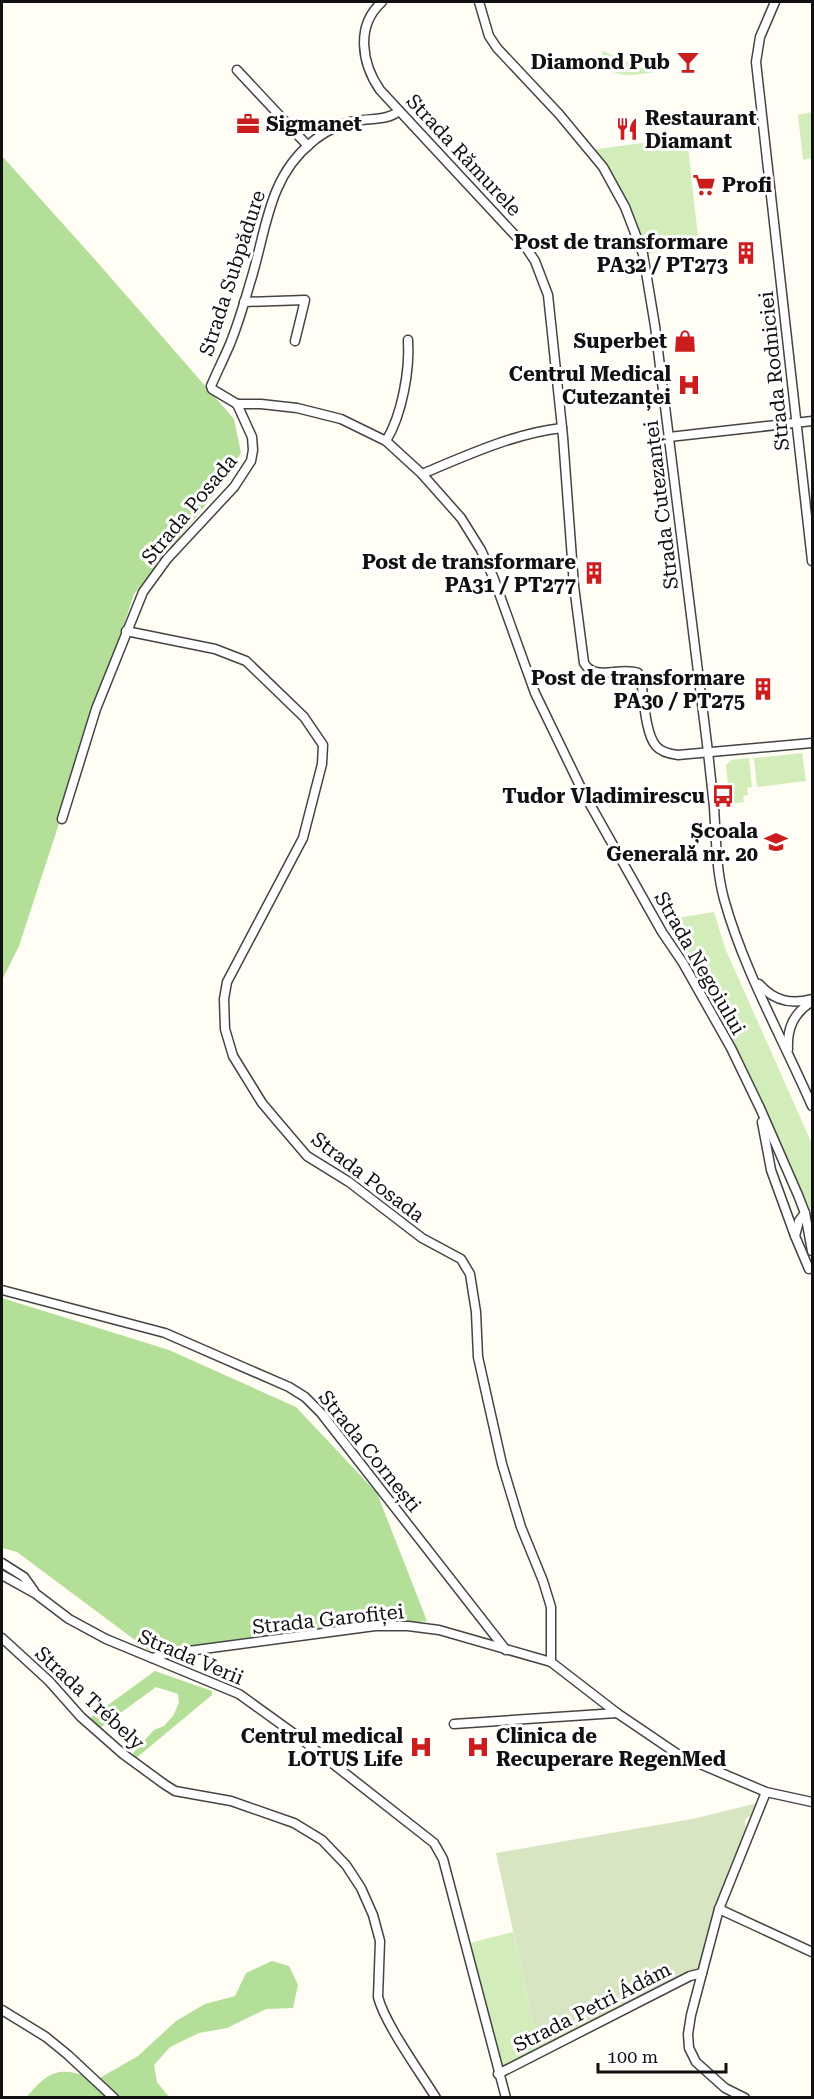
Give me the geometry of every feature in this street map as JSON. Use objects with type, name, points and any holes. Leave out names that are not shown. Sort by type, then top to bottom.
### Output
[{"type":"street","name":"Strada Rămurele","points":[[382,2],[368,18],[364,35],[364,58],[370,76],[399,111],[510,229],[535,261],[548,295],[562,428],[573,586],[584,663],[588,670],[595,673],[630,670],[638,673],[649,734],[656,747],[667,753],[678,755],[708,752]]},
{"type":"street","name":"Strada Cutezanței","points":[[479,2],[489,36],[497,48],[591,150],[603,167],[625,207],[643,254],[649,281],[669,437],[708,752],[716,852],[723,896],[770,1019],[810,1094],[813,1106]]},
{"type":"street","name":"Strada Rodniciei","points":[[775,2],[760,37],[756,62],[813,561]]},
{"type":"street","points":[[237,70],[308,146]]},
{"type":"street","name":"Strada Subpădure","points":[[237,404],[212,389],[211,386],[229,346],[244,302],[273,197],[290,165],[308,146],[340,126],[353,121],[390,118],[399,111]]},
{"type":"street","points":[[244,302],[305,300],[295,341]]},
{"type":"street","points":[[386,441],[398,415],[406,377],[408,340]]},
{"type":"street","name":"Strada Negoiului","points":[[237,404],[297,408],[341,419],[386,441],[422,474],[461,518],[481,550],[494,579],[535,693],[582,790],[731,1048],[761,1110],[805,1213],[813,1251]]},
{"type":"street","name":"Strada Posada","points":[[62,819],[96,709],[143,592],[168,559],[234,487],[251,461],[254,450],[252,437],[237,404]]},
{"type":"street","points":[[669,437],[813,421]]},
{"type":"street","points":[[422,474],[531,433],[562,428]]},
{"type":"street","name":"Strada Posada","points":[[126,631],[215,649],[246,661],[304,717],[323,745],[322,764],[303,838],[271,894],[227,982],[224,999],[225,1029],[233,1056],[262,1103],[307,1156],[358,1188],[422,1238],[461,1259],[470,1274],[476,1312],[478,1357],[502,1464],[521,1527],[551,1607],[550,1662]]},
{"type":"street","points":[[708,752],[813,743]]},
{"type":"street","points":[[754,980],[768,994],[785,1001],[794,1008],[793,1020],[787,1036],[788,1053]]},
{"type":"street","points":[[754,980],[756,992],[767,1020],[791,1071],[810,1094]]},
{"type":"street","points":[[813,1000],[793,1020],[779,1027],[770,1019],[771,1007],[785,1001],[813,1000]]},
{"type":"street","name":"Strada Negoiului","points":[[761,1110],[771,1170],[809,1269]]},
{"type":"street","points":[[795,1236],[799,1221],[805,1213]]},
{"type":"street","name":"Strada Cornești","points":[[2,1290],[165,1333],[230,1360],[289,1387],[305,1397],[321,1413],[506,1650]]},
{"type":"street","points":[[2,1563],[24,1577],[36,1594]]},
{"type":"street","name":"Strada Verii","points":[[2,1575],[36,1594],[69,1618],[95,1633],[239,1694],[300,1738],[434,1843],[443,1859],[498,2074],[506,2097]]},
{"type":"street","name":"Strada Garofiței","points":[[151,1658],[386,1626],[439,1630],[506,1650]]},
{"type":"street","name":"Strada Trébely","points":[[2,1638],[48,1681],[81,1717],[158,1781],[175,1791],[231,1801],[294,1823],[322,1840],[346,1865],[361,1888],[373,1915],[380,1941],[378,1997],[380,2004],[397,2036],[436,2097]]},
{"type":"street","points":[[506,1650],[550,1662],[617,1713],[680,1755],[766,1792],[813,1802]]},
{"type":"street","points":[[454,1724],[617,1713]]},
{"type":"street","points":[[745,2097],[725,2088],[696,2062],[689,2048],[688,2034],[719,1909],[766,1792]]},
{"type":"street","points":[[719,1909],[813,1952]]},
{"type":"street","name":"Strada Petri Ádám","points":[[498,2074],[690,1976],[702,1973]]},
{"type":"street","points":[[2,2010],[54,2043],[114,2097]]},
{"type":"green space","points":[[603,51],[646,70],[650,63],[667,70],[632,75],[616,73],[608,70],[602,64]]},
{"type":"green space","points":[[812,112],[812,158],[803,160],[798,115]]},
{"type":"green space","points":[[687,137],[699,246],[643,254],[638,239],[591,150]]},
{"type":"green space","points":[[2,156],[234,419],[241,453],[224,482],[134,594],[19,946],[2,980]]},
{"type":"green space","points":[[802,753],[806,781],[757,787],[754,758]]},
{"type":"green space","points":[[749,758],[752,787],[747,788],[748,795],[743,796],[744,802],[730,804],[726,765],[731,760]]},
{"type":"green space","points":[[714,912],[725,948],[812,1144],[812,1220],[811,1212],[740,1055],[687,962],[677,918]]},
{"type":"green space","points":[[2,1298],[169,1350],[296,1407],[377,1493],[427,1621],[155,1655],[17,1552],[2,1548]]},
{"type":"green space","points":[[155,1671],[212,1691],[212,1695],[135,1759],[133,1753],[154,1730],[164,1726],[173,1716],[179,1703],[178,1694],[156,1687],[100,1728],[86,1721]]},
{"type":"green space","points":[[758,1803],[753,1815],[745,1819],[746,1832],[715,1908],[700,1969],[539,2050],[496,1853],[692,1819]]},
{"type":"green space","points":[[513,1932],[539,2050],[505,2067],[499,2064],[470,1943]]},
{"type":"green space","points":[[272,1961],[289,1966],[298,1985],[293,2008],[266,2009],[227,2028],[199,2033],[170,2047],[154,2065],[157,2082],[169,2097],[26,2098],[43,2080],[58,2072],[75,2073],[98,2079],[138,2056],[176,2021],[205,2004],[235,1996],[246,1973]]},
{"type":"place","name":"Diamond Pub","points":[[688,62]]},
{"type":"place","name":"Sigmanet","points":[[248,124]]},
{"type":"place","name":"Restaurant Diamant","points":[[627,129]]},
{"type":"place","name":"Profi","points":[[704,185]]},
{"type":"place","name":"Post de transformare PA32 / PT273","points":[[746,253]]},
{"type":"place","name":"Superbet","points":[[685,341]]},
{"type":"place","name":"Centrul Medical Cutezanței","points":[[689,385]]},
{"type":"place","name":"Post de transformare PA31 / PT277","points":[[594,573]]},
{"type":"place","name":"Post de transformare PA30 / PT275","points":[[763,689]]},
{"type":"place","name":"Tudor Vladimirescu","points":[[723,796]]},
{"type":"place","name":"Școala Generală nr. 20","points":[[776,842]]},
{"type":"place","name":"Centrul medical LOTUS Life","points":[[421,1747]]},
{"type":"place","name":"Clinica de Recuperare RegenMed","points":[[478,1747]]}]
